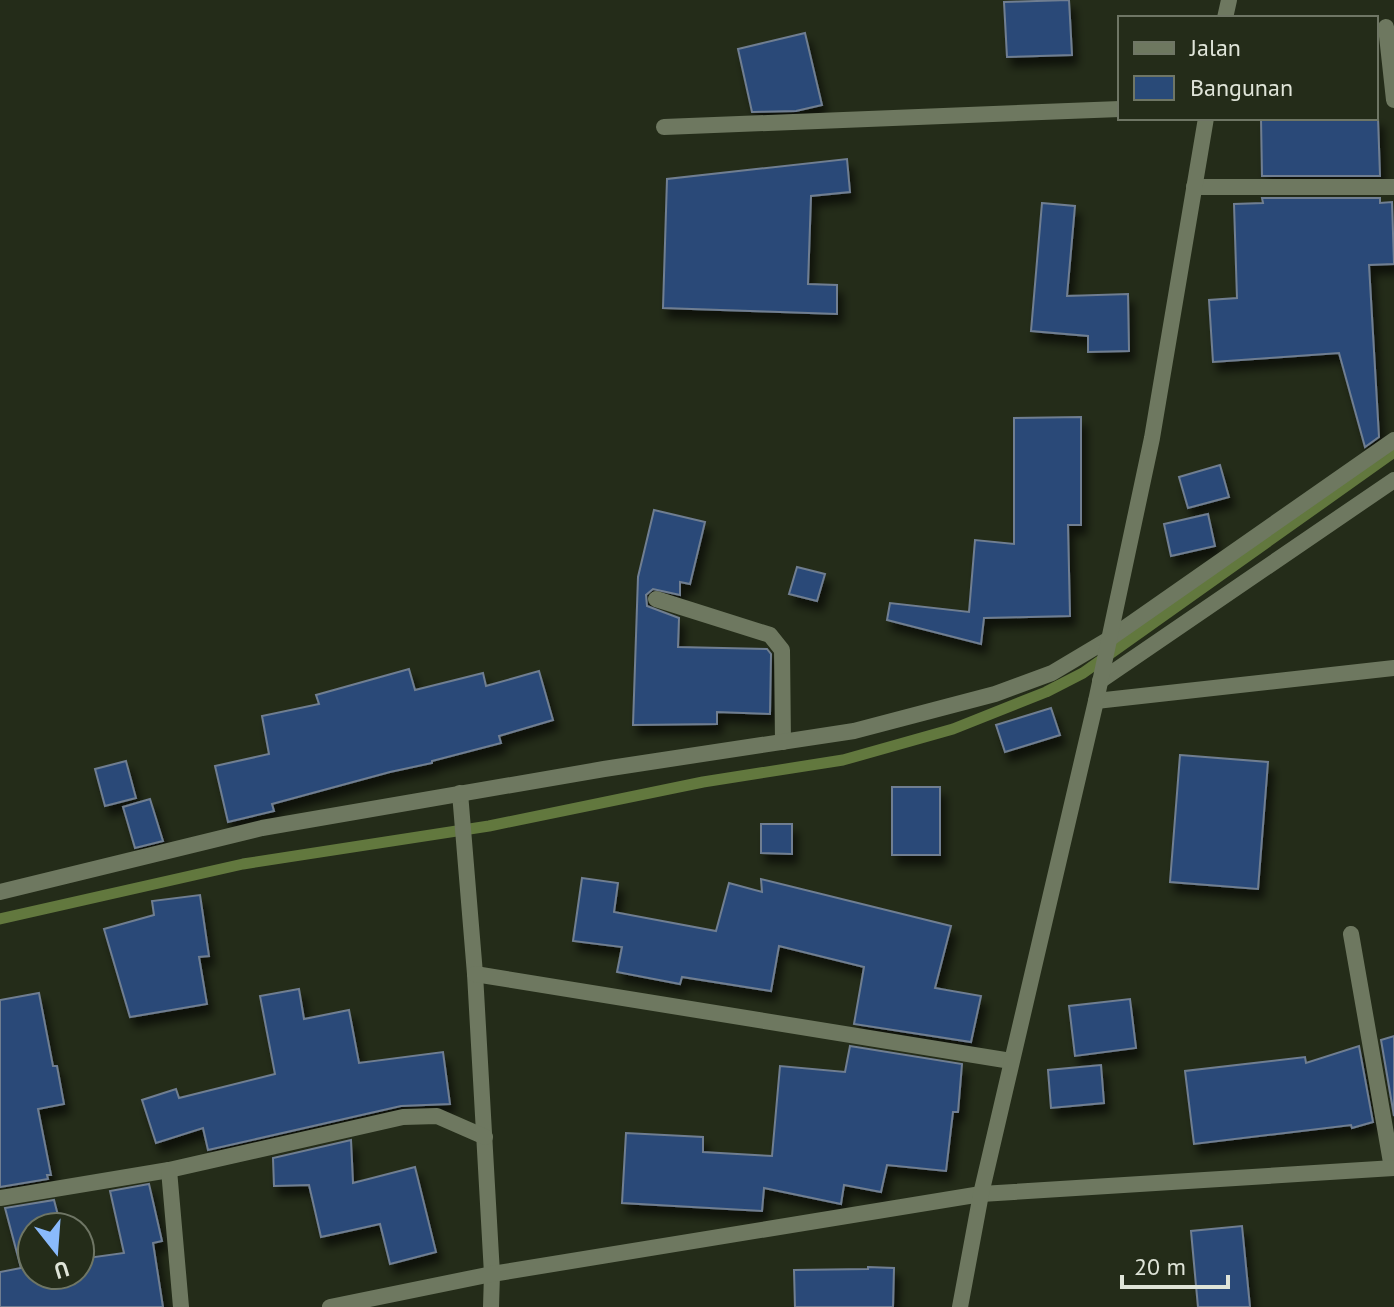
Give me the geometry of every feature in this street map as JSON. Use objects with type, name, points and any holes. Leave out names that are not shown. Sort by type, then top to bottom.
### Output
[{"type":"street","points":[[1385,27],[1394,100]]},
{"type":"street","points":[[664,127],[1118,109]]},
{"type":"street","points":[[960,1307],[981,1194],[1096,701],[1152,438],[1206,120]]},
{"type":"street","points":[[1194,187],[1394,187]]},
{"type":"street","points":[[0,892],[262,828],[460,793],[854,731],[995,694],[1052,673],[1108,644],[1394,440]]},
{"type":"street","points":[[1101,675],[1394,480]]},
{"type":"street","points":[[656,599],[770,635],[782,650],[783,742]]},
{"type":"street","points":[[1096,701],[1394,668]]},
{"type":"street","points":[[460,793],[485,1137],[491,1307]]},
{"type":"street","points":[[330,1307],[492,1274],[981,1194],[1393,1168],[1351,934]]},
{"type":"street","points":[[475,974],[1011,1061]]},
{"type":"street","points":[[0,1198],[169,1170],[403,1117],[437,1116],[485,1137]]},
{"type":"street","points":[[169,1170],[181,1307]]},
{"type":"building","points":[[1069,0],[1072,55],[1007,57],[1004,2]]},
{"type":"building","points":[[805,33],[822,105],[796,111],[752,112],[738,49]]},
{"type":"building","points":[[1378,118],[1380,176],[1262,176],[1261,120]]},
{"type":"building","points":[[847,159],[850,192],[811,196],[808,284],[837,285],[837,314],[663,308],[667,179]]},
{"type":"building","points":[[1262,198],[1380,198],[1380,203],[1392,202],[1394,264],[1369,265],[1379,437],[1365,447],[1339,353],[1213,362],[1209,300],[1237,298],[1234,204],[1263,203]]},
{"type":"building","points":[[1042,203],[1075,206],[1067,296],[1128,294],[1129,351],[1088,352],[1088,336],[1031,331]]},
{"type":"building","points":[[1081,417],[1081,525],[1068,525],[1070,616],[984,618],[981,644],[887,620],[890,603],[969,612],[975,540],[1014,544],[1014,418]]},
{"type":"building","points":[[1220,465],[1229,497],[1188,508],[1179,477]]},
{"type":"building","points":[[654,510],[705,522],[690,584],[680,582],[680,595],[653,589],[646,595],[647,606],[679,618],[678,647],[767,649],[771,654],[770,714],[717,712],[717,724],[633,725],[638,577]]},
{"type":"building","points":[[1208,514],[1215,546],[1171,556],[1164,524]]},
{"type":"building","points":[[797,567],[825,574],[817,601],[789,594]]},
{"type":"building","points":[[409,669],[415,690],[483,673],[486,686],[539,671],[553,720],[499,736],[501,743],[272,804],[274,811],[228,822],[215,766],[269,754],[262,716],[319,704],[316,695]]},
{"type":"building","points":[[1051,708],[1060,735],[1005,752],[996,725]]},
{"type":"building","points":[[1180,755],[1268,762],[1258,889],[1170,882]]},
{"type":"building","points":[[126,761],[136,798],[105,806],[95,769]]},
{"type":"building","points":[[892,787],[940,787],[940,855],[892,855]]},
{"type":"building","points":[[150,799],[163,841],[135,848],[123,807]]},
{"type":"building","points":[[761,824],[792,824],[792,854],[761,853]]},
{"type":"building","points":[[582,878],[618,883],[614,912],[716,931],[729,883],[762,892],[761,879],[951,926],[935,988],[981,996],[971,1042],[854,1024],[864,967],[779,946],[771,991],[682,977],[680,984],[617,972],[622,947],[573,941]]},
{"type":"building","points":[[200,895],[209,956],[199,957],[207,1004],[130,1017],[104,929],[154,915],[152,901]]},
{"type":"building","points":[[299,989],[304,1019],[349,1010],[359,1063],[443,1052],[450,1104],[401,1106],[208,1150],[203,1128],[156,1143],[142,1100],[176,1089],[179,1098],[275,1074],[260,996]]},
{"type":"building","points":[[39,993],[64,1104],[38,1109],[51,1175],[47,1175],[48,1179],[0,1187],[0,1000]]},
{"type":"building","points":[[1130,999],[1136,1048],[1075,1056],[1069,1006]]},
{"type":"building","points":[[1394,1036],[1394,1116],[1381,1040]]},
{"type":"building","points":[[850,1046],[962,1064],[958,1112],[953,1112],[946,1171],[887,1165],[881,1192],[844,1185],[841,1204],[764,1188],[762,1211],[622,1203],[626,1133],[703,1137],[703,1152],[772,1156],[780,1066],[845,1072]]},
{"type":"building","points":[[1359,1046],[1373,1122],[1352,1128],[1351,1125],[1194,1144],[1185,1071],[1305,1057],[1306,1063]]},
{"type":"building","points":[[1101,1065],[1104,1103],[1051,1108],[1048,1070]]},
{"type":"building","points":[[351,1140],[353,1183],[415,1167],[436,1252],[390,1264],[380,1224],[321,1237],[309,1185],[274,1186],[273,1158]]},
{"type":"building","points":[[149,1184],[162,1241],[153,1243],[163,1307],[0,1307],[0,1272],[16,1269],[16,1291],[96,1291],[96,1257],[124,1253],[110,1191]]},
{"type":"building","points":[[54,1200],[57,1211],[16,1211],[16,1249],[5,1208]]},
{"type":"building","points":[[1242,1226],[1250,1307],[1198,1307],[1191,1231]]},
{"type":"building","points":[[894,1268],[893,1307],[795,1307],[794,1270]]},
{"type":"waterway","points":[[0,919],[243,864],[489,826],[703,782],[843,760],[953,729],[1046,692],[1083,673],[1394,452]]}]
